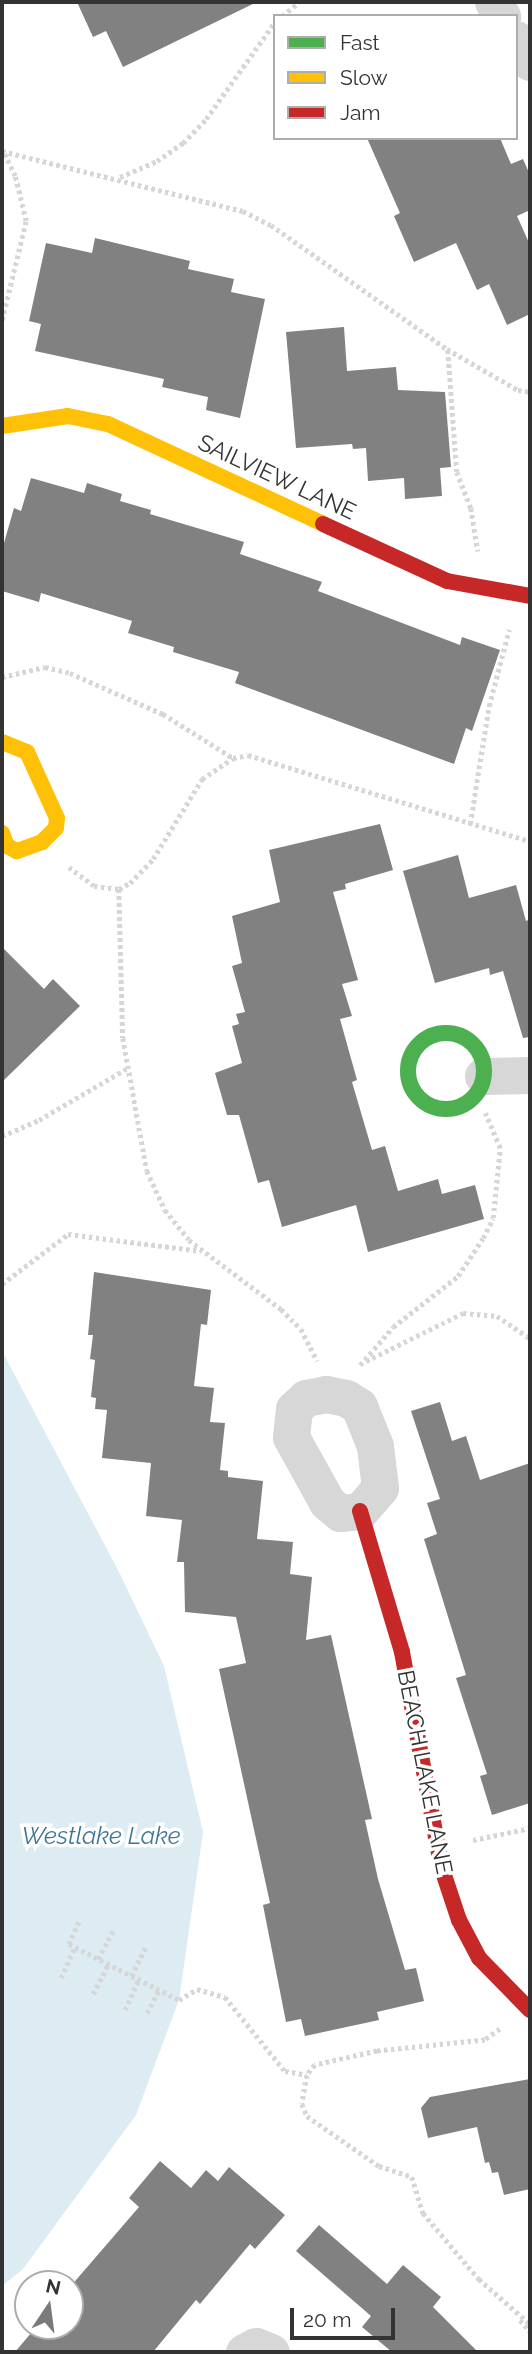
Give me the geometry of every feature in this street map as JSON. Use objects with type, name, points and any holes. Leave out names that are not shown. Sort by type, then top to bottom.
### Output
[{"type":"street","points":[[518,42],[530,62]]},
{"type":"street","name":"SAILVIEW LANE","points":[[2,426],[68,416],[108,424],[447,581],[524,595]]},
{"type":"street","points":[[2,742],[27,752],[57,818],[56,828],[42,842],[17,851],[7,846],[2,833]]},
{"type":"street","points":[[478,1087],[480,1052],[461,1036],[437,1034],[426,1038],[410,1057],[410,1082],[424,1102],[449,1108],[478,1087],[530,1074]]},
{"type":"street","points":[[344,1385],[359,1406],[375,1446],[380,1489],[360,1511],[340,1513],[327,1502],[290,1437],[294,1409],[306,1398],[344,1385]]},
{"type":"street","name":"BEACH LAKE LANE","points":[[360,1511],[402,1652],[438,1847],[459,1920],[479,1958],[527,2008]]},
{"type":"street","points":[[244,2352],[256,2346],[271,2352]]},
{"type":"path","points":[[284,14],[299,2]]},
{"type":"path","points":[[120,177],[157,161],[183,143],[206,120],[273,25]]},
{"type":"path","points":[[3,152],[204,198],[271,225],[447,349],[518,390],[530,392]]},
{"type":"path","points":[[2,320],[26,221],[15,176],[3,152]]},
{"type":"path","points":[[447,349],[457,472],[471,508],[478,555],[473,587]]},
{"type":"path","points":[[470,824],[489,706],[524,595]]},
{"type":"path","points":[[2,677],[45,667],[70,673],[163,714],[233,758],[267,758],[530,841]]},
{"type":"path","points":[[42,842],[84,881],[107,890],[119,889],[153,859],[202,779],[233,758]]},
{"type":"path","points":[[119,889],[127,1069],[147,1171],[165,1210],[201,1251],[302,1329],[344,1385]]},
{"type":"path","points":[[2,1136],[39,1120],[127,1069]]},
{"type":"path","points":[[344,1385],[393,1327],[458,1276],[473,1258],[493,1219],[500,1148],[478,1087]]},
{"type":"path","points":[[2,1284],[68,1234],[201,1251]]},
{"type":"path","points":[[344,1385],[463,1313],[497,1316],[530,1338]]},
{"type":"path","points":[[438,1847],[530,1828]]},
{"type":"path","points":[[79,1922],[69,1944],[179,2000],[197,1989],[225,1997],[285,2071],[307,2075]]},
{"type":"path","points":[[99,1959],[113,1931]]},
{"type":"path","points":[[131,1976],[146,1946]]},
{"type":"path","points":[[61,1978],[75,1947]]},
{"type":"path","points":[[93,1994],[108,1964]]},
{"type":"path","points":[[125,2010],[139,1979]]},
{"type":"path","points":[[147,2013],[159,1989]]},
{"type":"path","points":[[527,2008],[485,2040],[376,2051],[315,2065],[307,2075],[302,2104],[307,2116],[379,2166],[412,2177],[423,2213],[530,2331]]},
{"type":"path","points":[[518,2316],[530,2324]]},
{"type":"water","name":"Westlake Lake","points":[[2,1351],[119,1572],[164,1666],[203,1832],[179,2000],[136,2115],[23,2269],[14,2270],[14,2276],[2,2286]]},
{"type":"building","points":[[77,2],[257,2],[123,67],[106,31],[93,37]]},
{"type":"building","points":[[368,140],[501,140],[511,164],[523,159],[530,175],[530,210],[517,216],[530,245],[530,314],[507,325],[489,284],[477,290],[456,243],[414,262],[394,216],[400,213]]},
{"type":"building","points":[[95,238],[190,261],[188,269],[234,279],[231,292],[265,299],[240,418],[206,410],[208,397],[162,387],[164,379],[35,351],[41,324],[29,321],[46,243],[92,253]]},
{"type":"building","points":[[344,327],[347,371],[396,367],[398,390],[445,392],[451,467],[440,468],[442,496],[405,499],[404,478],[368,481],[366,448],[353,449],[352,444],[296,448],[286,332]]},
{"type":"building","points":[[31,478],[84,493],[87,483],[122,494],[120,501],[151,510],[150,514],[244,542],[240,554],[322,582],[318,591],[460,645],[462,637],[500,650],[472,731],[466,728],[454,764],[235,683],[239,672],[173,652],[174,647],[128,633],[132,621],[41,593],[39,602],[2,591],[2,550],[14,508],[21,511]]},
{"type":"building","points":[[380,824],[393,870],[345,884],[346,889],[333,892],[358,980],[342,984],[352,1016],[340,1019],[357,1080],[352,1082],[372,1150],[385,1146],[398,1191],[438,1179],[442,1194],[475,1185],[484,1219],[368,1252],[356,1205],[282,1227],[269,1180],[258,1183],[239,1115],[227,1115],[215,1073],[242,1063],[232,1026],[239,1024],[236,1014],[245,1012],[232,966],[242,963],[232,916],[280,902],[269,850]]},
{"type":"building","points":[[458,855],[469,898],[516,885],[526,921],[530,919],[530,1037],[523,1038],[503,971],[490,975],[489,968],[435,983],[403,871]]},
{"type":"building","points":[[2,947],[44,989],[53,979],[80,1006],[2,1082]]},
{"type":"building","points":[[94,1272],[211,1290],[207,1325],[201,1324],[194,1386],[214,1388],[210,1422],[225,1423],[220,1470],[228,1471],[228,1477],[263,1481],[257,1539],[293,1542],[290,1574],[312,1577],[306,1640],[331,1635],[372,1819],[365,1820],[378,1879],[405,1970],[416,1968],[424,2001],[377,2012],[379,2020],[305,2036],[301,2019],[286,2022],[263,1905],[270,1903],[219,1669],[246,1663],[236,1617],[185,1612],[184,1562],[177,1562],[182,1520],[146,1516],[151,1463],[102,1458],[107,1410],[95,1409],[96,1398],[91,1397],[95,1360],[90,1359],[93,1335],[88,1335]]},
{"type":"building","points":[[440,1402],[452,1441],[466,1436],[480,1480],[530,1463],[530,1803],[492,1815],[480,1776],[487,1774],[456,1678],[466,1675],[424,1539],[437,1534],[427,1503],[440,1499],[411,1411]]},
{"type":"building","points":[[530,2079],[530,2189],[504,2195],[498,2172],[492,2173],[489,2162],[485,2163],[477,2127],[428,2138],[421,2108],[430,2097]]},
{"type":"building","points":[[160,2161],[191,2188],[206,2170],[218,2181],[229,2167],[285,2215],[255,2249],[250,2244],[200,2304],[196,2300],[153,2352],[15,2352],[25,2340],[84,2340],[84,2271],[139,2207],[129,2198]]},
{"type":"building","points":[[319,2225],[387,2284],[403,2265],[441,2297],[433,2307],[478,2352],[392,2352],[362,2327],[371,2316],[296,2251]]},
{"type":"traffic: fast","points":[[446,1033],[460,1036],[473,1044],[481,1057],[484,1071],[481,1085],[473,1098],[460,1106],[446,1109],[432,1106],[419,1098],[411,1085],[408,1071],[411,1057],[419,1044],[432,1036],[446,1033]]},
{"type":"traffic: slow","points":[[2,426],[68,416],[108,424],[323,524]]},
{"type":"traffic: slow","points":[[2,742],[27,752],[57,818],[56,828],[42,842],[17,851],[7,846],[2,833]]},
{"type":"traffic: jam","points":[[323,524],[447,581],[530,596]]},
{"type":"traffic: jam","points":[[360,1511],[402,1652],[442,1869],[459,1920],[479,1958],[530,2010]]}]
